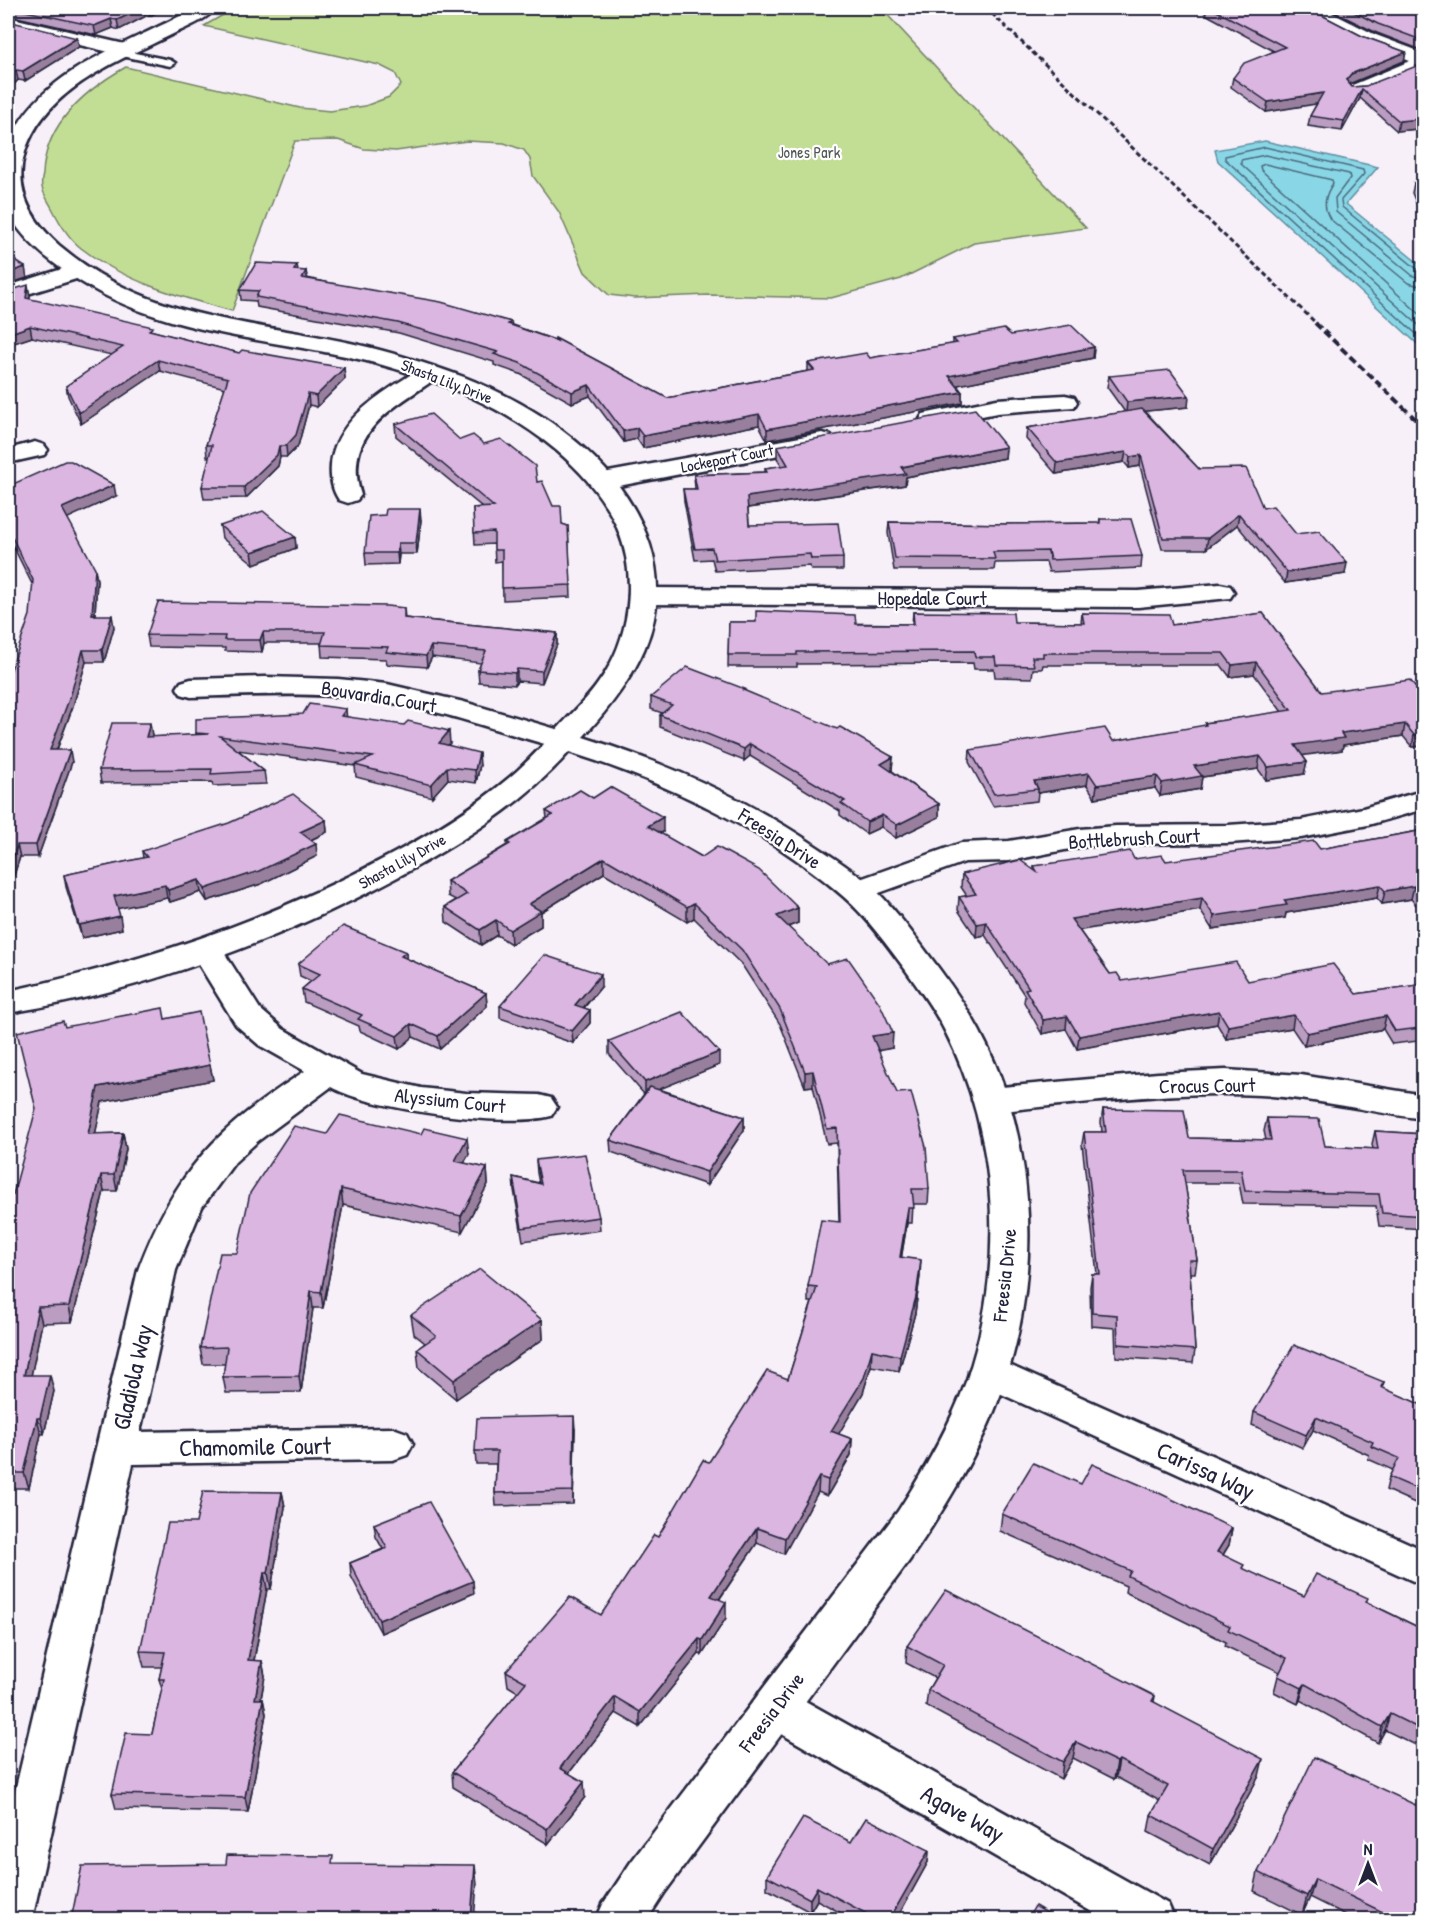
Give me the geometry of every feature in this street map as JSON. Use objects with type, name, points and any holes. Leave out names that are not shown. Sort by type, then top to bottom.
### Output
[{"type":"street","name":"Shasta Lily Drive","points":[[8,1002],[119,976],[206,950],[336,897],[445,838],[500,801],[541,765],[615,681],[626,661],[640,621],[643,596],[641,560],[626,516],[603,482],[564,442],[534,421],[501,402],[464,385],[386,358],[341,348],[237,331],[190,320],[121,294],[78,271],[57,256],[29,228],[17,208],[11,188],[10,167],[16,147],[26,128],[50,100],[82,74],[123,51],[177,26],[207,8]]},
{"type":"street","points":[[1309,8],[1369,39],[1424,61]]},
{"type":"street","points":[[8,23],[123,51]]},
{"type":"street","points":[[1358,90],[1424,61]]},
{"type":"street","points":[[8,293],[78,271]]},
{"type":"street","points":[[348,495],[343,472],[344,458],[356,431],[381,406],[429,373]]},
{"type":"street","points":[[913,422],[997,406],[1065,402]]},
{"type":"street","name":"Lockeport Court","points":[[603,482],[844,435]]},
{"type":"street","points":[[8,456],[35,450]]},
{"type":"street","name":"Hopedale Court","points":[[643,596],[1138,598],[1220,592]]},
{"type":"street","name":"Bouvardia Court","points":[[191,688],[291,685],[366,691],[418,700],[563,740]]},
{"type":"street","name":"Freesia Drive","points":[[563,740],[609,753],[668,776],[732,806],[784,837],[857,891],[933,983],[963,1032],[990,1100],[1001,1141],[1009,1196],[1010,1254],[1003,1306],[989,1371],[958,1443],[899,1544],[648,1877],[620,1920]]},
{"type":"street","name":"Bottlebrush Court","points":[[857,891],[961,853],[1009,851],[1116,835],[1228,834],[1301,829],[1368,816],[1414,802]]},
{"type":"street","points":[[206,950],[248,1017],[271,1037],[329,1072]]},
{"type":"street","name":"Alyssium Court","points":[[329,1072],[362,1086],[421,1100],[466,1105],[540,1107]]},
{"type":"street","name":"Gladiola Way","points":[[8,1920],[157,1269],[168,1237],[182,1206],[202,1176],[232,1143],[284,1101],[329,1072]]},
{"type":"street","name":"Crocus Court","points":[[990,1100],[1220,1082],[1305,1088],[1424,1107]]},
{"type":"street","name":"Carissa Way","points":[[989,1371],[1424,1569]]},
{"type":"street","name":"Chamomile Court","points":[[116,1448],[393,1444]]},
{"type":"street","name":"Agave Way","points":[[775,1707],[1151,1920]]},
{"type":"lane","points":[[123,51],[170,63]]},
{"type":"green space","name":"Jones Park","points":[[235,8],[881,8],[1086,228],[974,243],[901,279],[831,298],[709,295],[635,298],[609,295],[585,272],[559,212],[533,176],[530,159],[524,150],[504,143],[467,141],[396,151],[364,149],[338,140],[295,141],[232,311],[154,287],[98,260],[68,235],[45,195],[42,184],[45,156],[59,124],[70,110],[96,86],[126,67],[300,108],[330,111],[365,106],[389,97],[401,85],[395,73],[379,65],[204,26]]},
{"type":"water","points":[[1265,141],[1378,167],[1346,204],[1423,267],[1423,349],[1218,161],[1215,150]]},
{"type":"building","points":[[12,8],[143,8],[117,20],[111,19],[94,26]]},
{"type":"building","points":[[1211,8],[1308,8],[1362,36],[1406,52],[1351,74],[1346,80],[1352,87],[1366,86],[1424,63],[1424,118],[1399,121],[1362,89],[1344,121],[1310,116],[1323,93],[1268,102],[1233,78],[1244,63],[1285,47]]},
{"type":"building","points":[[1346,8],[1424,8],[1424,41],[1378,24]]},
{"type":"building","points":[[8,21],[77,38],[23,71],[16,70],[8,79]]},
{"type":"building","points":[[1414,183],[1424,188],[1424,207]]},
{"type":"building","points":[[8,256],[25,267],[8,273]]},
{"type":"building","points":[[256,263],[297,265],[294,270],[306,271],[302,278],[441,302],[511,322],[508,324],[557,341],[555,338],[667,398],[814,370],[808,363],[866,353],[870,358],[957,343],[953,339],[1004,329],[1011,335],[1071,325],[1094,347],[949,376],[962,392],[767,429],[759,414],[643,436],[637,428],[623,431],[589,385],[572,392],[520,363],[494,354],[498,352],[398,323],[256,297],[259,291],[240,290]]},
{"type":"building","points":[[28,285],[26,298],[153,327],[149,330],[239,353],[242,350],[344,368],[316,396],[308,394],[296,435],[286,446],[279,446],[277,455],[244,487],[202,487],[212,445],[206,445],[228,378],[158,360],[79,413],[66,386],[123,347],[30,326],[8,334],[8,291]]},
{"type":"building","points":[[1170,370],[1189,396],[1127,402],[1109,376]]},
{"type":"building","points":[[975,409],[1006,447],[901,467],[906,474],[747,497],[749,525],[838,523],[843,558],[811,559],[810,554],[715,560],[712,548],[695,549],[683,489],[697,489],[694,475],[767,472],[765,468],[788,465],[777,446]]},
{"type":"building","points":[[1142,409],[1199,469],[1246,468],[1263,508],[1273,506],[1296,534],[1319,531],[1347,563],[1287,572],[1239,514],[1208,538],[1163,538],[1141,455],[1130,457],[1126,452],[1057,463],[1027,428]]},
{"type":"building","points":[[431,414],[460,440],[473,435],[484,444],[501,439],[535,466],[537,482],[542,481],[553,506],[561,506],[562,524],[568,526],[571,585],[502,588],[502,550],[494,550],[494,532],[474,533],[473,508],[494,507],[395,424]]},
{"type":"building","points":[[65,461],[71,461],[114,485],[62,508],[95,568],[92,615],[112,615],[102,650],[83,650],[71,694],[50,750],[70,750],[36,845],[17,845],[8,873],[8,678],[30,615],[33,580],[8,529],[8,487],[11,485],[15,488],[13,484]]},
{"type":"building","points":[[386,509],[420,509],[416,543],[398,543],[397,553],[365,553],[369,516],[385,515]]},
{"type":"building","points":[[263,511],[295,537],[252,552],[220,526]]},
{"type":"building","points":[[1100,519],[1131,519],[1142,556],[1050,560],[1048,551],[993,552],[995,559],[895,558],[889,522],[1100,523]]},
{"type":"building","points":[[158,602],[387,606],[404,608],[404,618],[557,633],[542,671],[517,669],[515,673],[478,670],[486,651],[431,646],[426,656],[386,652],[388,647],[321,645],[325,632],[263,632],[260,640],[224,640],[225,636],[147,635]]},
{"type":"building","points":[[756,611],[855,615],[856,624],[914,624],[913,612],[1013,613],[1014,622],[1084,623],[1082,613],[1169,614],[1172,625],[1263,613],[1322,692],[1410,680],[1424,697],[1424,734],[1414,735],[1405,724],[1341,733],[1344,738],[1295,745],[1307,762],[1268,767],[1260,756],[1194,766],[1202,776],[1162,783],[1157,776],[1097,785],[1089,773],[1034,781],[1038,789],[994,794],[970,750],[1105,728],[1113,741],[1206,725],[1205,723],[1291,710],[1256,662],[1232,665],[1223,653],[1043,653],[1043,657],[1032,657],[1034,666],[996,665],[995,657],[975,657],[974,651],[797,652],[797,655],[728,655],[729,622],[756,622]]},
{"type":"building","points":[[687,667],[745,689],[743,690],[837,729],[840,727],[893,757],[881,764],[939,804],[897,825],[882,815],[867,822],[841,803],[845,801],[750,744],[744,749],[660,715],[672,705],[651,697]]},
{"type":"building","points":[[309,704],[346,709],[341,716],[404,725],[408,721],[449,731],[439,743],[479,753],[475,770],[447,767],[431,785],[355,765],[373,757],[220,736],[264,771],[211,774],[212,769],[99,770],[112,723],[150,723],[146,737],[209,734],[196,733],[196,719],[303,714]]},
{"type":"building","points":[[610,787],[663,817],[648,826],[702,857],[717,847],[759,870],[798,908],[777,916],[827,964],[848,958],[880,1004],[893,1033],[872,1036],[897,1093],[911,1092],[926,1147],[929,1189],[912,1189],[914,1208],[908,1208],[900,1257],[921,1260],[916,1297],[900,1356],[872,1350],[864,1378],[831,1431],[852,1439],[828,1480],[819,1477],[785,1538],[757,1528],[711,1596],[726,1602],[702,1640],[699,1639],[640,1712],[615,1697],[560,1768],[584,1782],[547,1829],[452,1772],[526,1682],[506,1671],[570,1597],[601,1615],[654,1535],[658,1537],[703,1460],[709,1462],[767,1371],[788,1379],[817,1287],[808,1286],[821,1220],[840,1222],[837,1128],[827,1129],[813,1071],[805,1072],[780,1009],[742,950],[694,903],[687,907],[604,858],[529,904],[541,911],[510,930],[496,920],[480,930],[445,907],[467,894],[447,881],[510,844],[507,842],[553,815],[546,811],[580,790],[593,798]]},
{"type":"building","points":[[293,794],[326,820],[300,832],[316,844],[259,871],[205,889],[199,880],[168,890],[165,885],[114,896],[120,916],[79,925],[64,875],[147,857],[142,851],[229,823]]},
{"type":"building","points":[[1424,830],[1424,897],[1414,886],[1385,891],[1380,885],[1284,900],[1287,905],[1214,916],[1202,898],[1071,919],[1110,974],[1117,973],[1122,981],[1236,962],[1248,981],[1333,964],[1356,994],[1424,984],[1424,1031],[1421,1028],[1395,1031],[1386,1016],[1307,1033],[1294,1015],[1228,1026],[1219,1011],[1079,1036],[1067,1016],[1043,1020],[1025,989],[1029,988],[986,922],[977,924],[959,897],[976,894],[962,874],[1020,860],[1038,873],[1034,866],[1130,851],[1134,859],[1162,855],[1166,861],[1314,841],[1320,849]]},
{"type":"building","points":[[343,926],[406,952],[401,956],[486,993],[438,1036],[411,1024],[397,1036],[358,1019],[362,1015],[302,989],[320,974],[298,964]]},
{"type":"building","points":[[544,955],[601,974],[575,1005],[590,1010],[572,1031],[500,1006]]},
{"type":"building","points":[[163,1008],[165,1019],[199,1012],[210,1065],[98,1087],[88,1134],[123,1133],[114,1175],[101,1175],[69,1306],[38,1307],[24,1375],[50,1375],[24,1473],[8,1473],[8,1195],[13,1195],[36,1109],[17,1032],[63,1021],[65,1027]]},
{"type":"building","points":[[682,1012],[719,1052],[645,1082],[609,1041]]},
{"type":"building","points":[[650,1087],[744,1117],[707,1172],[610,1140]]},
{"type":"building","points":[[1103,1109],[1184,1110],[1189,1138],[1271,1140],[1267,1118],[1319,1119],[1325,1146],[1378,1149],[1375,1131],[1424,1134],[1424,1216],[1382,1213],[1379,1194],[1245,1191],[1241,1170],[1183,1170],[1197,1260],[1189,1260],[1195,1350],[1118,1344],[1117,1315],[1092,1313],[1092,1274],[1100,1274],[1084,1132],[1106,1132]]},
{"type":"building","points":[[340,1115],[421,1134],[424,1128],[467,1138],[455,1161],[487,1168],[461,1216],[341,1189],[321,1292],[311,1291],[299,1376],[223,1377],[227,1347],[200,1348],[220,1253],[237,1253],[250,1193],[294,1126],[327,1134]]},
{"type":"building","points":[[585,1154],[599,1217],[522,1228],[513,1177],[541,1184],[536,1160]]},
{"type":"building","points":[[480,1269],[542,1320],[454,1380],[417,1349],[436,1336],[411,1315]]},
{"type":"building","points":[[1294,1345],[1384,1382],[1381,1387],[1424,1406],[1424,1492],[1389,1477],[1399,1458],[1371,1446],[1373,1442],[1316,1417],[1306,1435],[1254,1412]]},
{"type":"building","points":[[574,1416],[573,1491],[495,1493],[497,1451],[475,1451],[477,1418]]},
{"type":"building","points":[[1033,1463],[1081,1484],[1092,1464],[1232,1528],[1217,1552],[1244,1565],[1242,1568],[1304,1596],[1316,1574],[1368,1598],[1366,1602],[1424,1630],[1424,1731],[1390,1714],[1382,1727],[1305,1684],[1302,1688],[1278,1676],[1287,1658],[1228,1630],[1230,1626],[1128,1576],[1131,1571],[1002,1514]]},
{"type":"building","points":[[203,1491],[282,1492],[268,1573],[264,1573],[248,1660],[262,1661],[255,1699],[263,1699],[245,1797],[112,1794],[126,1733],[152,1734],[164,1679],[159,1679],[165,1652],[140,1651],[168,1523],[196,1523]]},
{"type":"building","points":[[429,1502],[473,1581],[379,1620],[350,1563],[387,1548],[374,1524]]},
{"type":"building","points":[[946,1590],[1155,1696],[1152,1701],[1263,1759],[1213,1849],[1151,1815],[1168,1786],[1119,1760],[1117,1762],[1076,1742],[1063,1762],[928,1690],[943,1665],[907,1646]]},
{"type":"building","points":[[1314,1757],[1424,1809],[1424,1920],[1399,1920],[1315,1879],[1307,1896],[1258,1872]]},
{"type":"building","points":[[803,1818],[851,1842],[866,1818],[929,1850],[889,1920],[878,1920],[817,1887],[810,1899],[767,1876]]},
{"type":"building","points":[[227,1855],[333,1856],[332,1864],[475,1865],[471,1920],[71,1920],[82,1866],[226,1864]]},
{"type":"building","points":[[1035,1906],[1059,1920],[1027,1920]]},
{"type":"building","points":[[731,1914],[746,1920],[729,1920]]},
{"type":"railway","points":[[986,8],[1317,324]]},
{"type":"railway","points":[[1315,323],[1424,427]]}]
